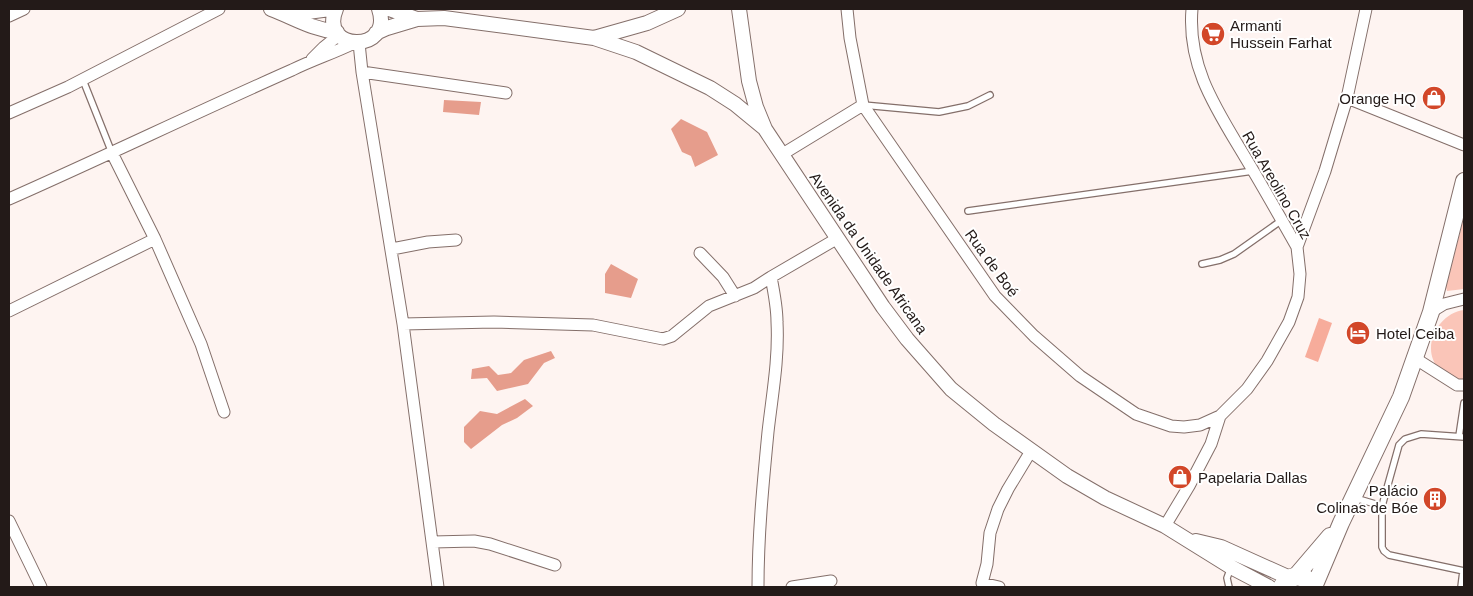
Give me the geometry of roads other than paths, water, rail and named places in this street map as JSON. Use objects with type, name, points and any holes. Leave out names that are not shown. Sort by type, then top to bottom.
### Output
[{"type":"main road","points":[[1314,587],[1341,523],[1401,397],[1416,359],[1431,312],[1464,181]]},
{"type":"main road","points":[[1289,581],[1341,523]]},
{"type":"main road","points":[[1289,581],[1303,577],[1310,581],[1314,587]]},
{"type":"street","points":[[9,16],[24,9]]},
{"type":"street","points":[[9,113],[83,80],[219,9]]},
{"type":"street","points":[[272,9],[309,26],[338,33]]},
{"type":"street","points":[[290,16],[330,9]]},
{"type":"street","points":[[336,9],[333,22],[338,33],[349,42],[357,43]]},
{"type":"street","points":[[9,198],[112,153],[309,62],[369,40],[376,33],[381,22],[379,9]]},
{"type":"street","points":[[389,9],[416,19]]},
{"type":"street","points":[[594,38],[648,23],[678,9]]},
{"type":"street","name":"Avenida da Unidade Africana","points":[[738,9],[749,81],[756,107],[765,129],[883,307],[907,339],[950,389],[994,424],[1067,476],[1105,498],[1165,526],[1231,567],[1269,587]]},
{"type":"street","name":"Rua de Boé","points":[[847,9],[850,38],[863,105],[995,296],[1034,336],[1080,376],[1136,414],[1171,426],[1184,427],[1200,425],[1220,416]]},
{"type":"street","name":"Rua Areolino Cruz","points":[[1165,526],[1211,444],[1220,416],[1247,388],[1267,361],[1289,322],[1298,297],[1300,274],[1297,247],[1214,105],[1199,73],[1193,46],[1192,9]]},
{"type":"street","points":[[1297,247],[1325,171],[1347,98],[1366,9]]},
{"type":"street","points":[[376,33],[416,19],[445,13],[594,38],[636,52],[710,88],[735,104],[765,129]]},
{"type":"street","points":[[309,62],[338,33]]},
{"type":"street","points":[[357,43],[392,249],[438,587]]},
{"type":"street","points":[[362,72],[506,94]]},
{"type":"street","points":[[1347,98],[1464,145]]},
{"type":"street","points":[[781,155],[863,105]]},
{"type":"street","points":[[112,153],[155,239],[201,344],[224,412]]},
{"type":"street","points":[[403,324],[494,322],[593,325],[663,339],[672,336],[709,306],[754,288],[838,238]]},
{"type":"street","points":[[9,311],[155,239]]},
{"type":"street","points":[[392,249],[428,242],[456,240]]},
{"type":"street","points":[[700,253],[723,277],[736,296]]},
{"type":"street","points":[[758,587],[758,552],[763,485],[776,354],[777,322],[771,277]]},
{"type":"street","points":[[1431,312],[1444,304],[1464,299]]},
{"type":"street","points":[[1416,359],[1457,384],[1464,386]]},
{"type":"street","points":[[999,587],[982,585],[987,564],[990,533],[998,509],[1008,489],[1031,451]]},
{"type":"street","points":[[9,521],[41,587]]},
{"type":"street","name":"Avenida da Unidade Africana","points":[[1183,538],[1221,547],[1289,581]]},
{"type":"street","points":[[433,542],[474,541],[490,544],[555,565]]},
{"type":"street","points":[[792,587],[832,581]]},
{"type":"lane","points":[[83,80],[112,153]]},
{"type":"lane","points":[[863,105],[939,112],[968,106],[990,95]]},
{"type":"lane","points":[[968,211],[1253,170]]},
{"type":"lane","points":[[1202,264],[1220,260],[1234,254],[1282,220]]},
{"type":"lane","points":[[1461,587],[1464,571],[1389,555],[1384,551],[1382,547],[1382,506],[1399,445],[1405,438],[1421,434],[1462,436],[1464,403]]},
{"type":"lane","points":[[1353,498],[1382,506]]},
{"type":"lane","points":[[1228,587],[1227,578],[1231,567]]},
{"type":"place","name":"Armanti Hussein Farhat","points":[[1213,34]]},
{"type":"place","name":"Orange HQ","points":[[1434,98]]},
{"type":"place","name":"Hotel Ceiba","points":[[1358,333]]},
{"type":"place","name":"Papelaria Dallas","points":[[1180,477]]},
{"type":"place","name":"Palácio Colinas de Bóe","points":[[1435,499]]}]
